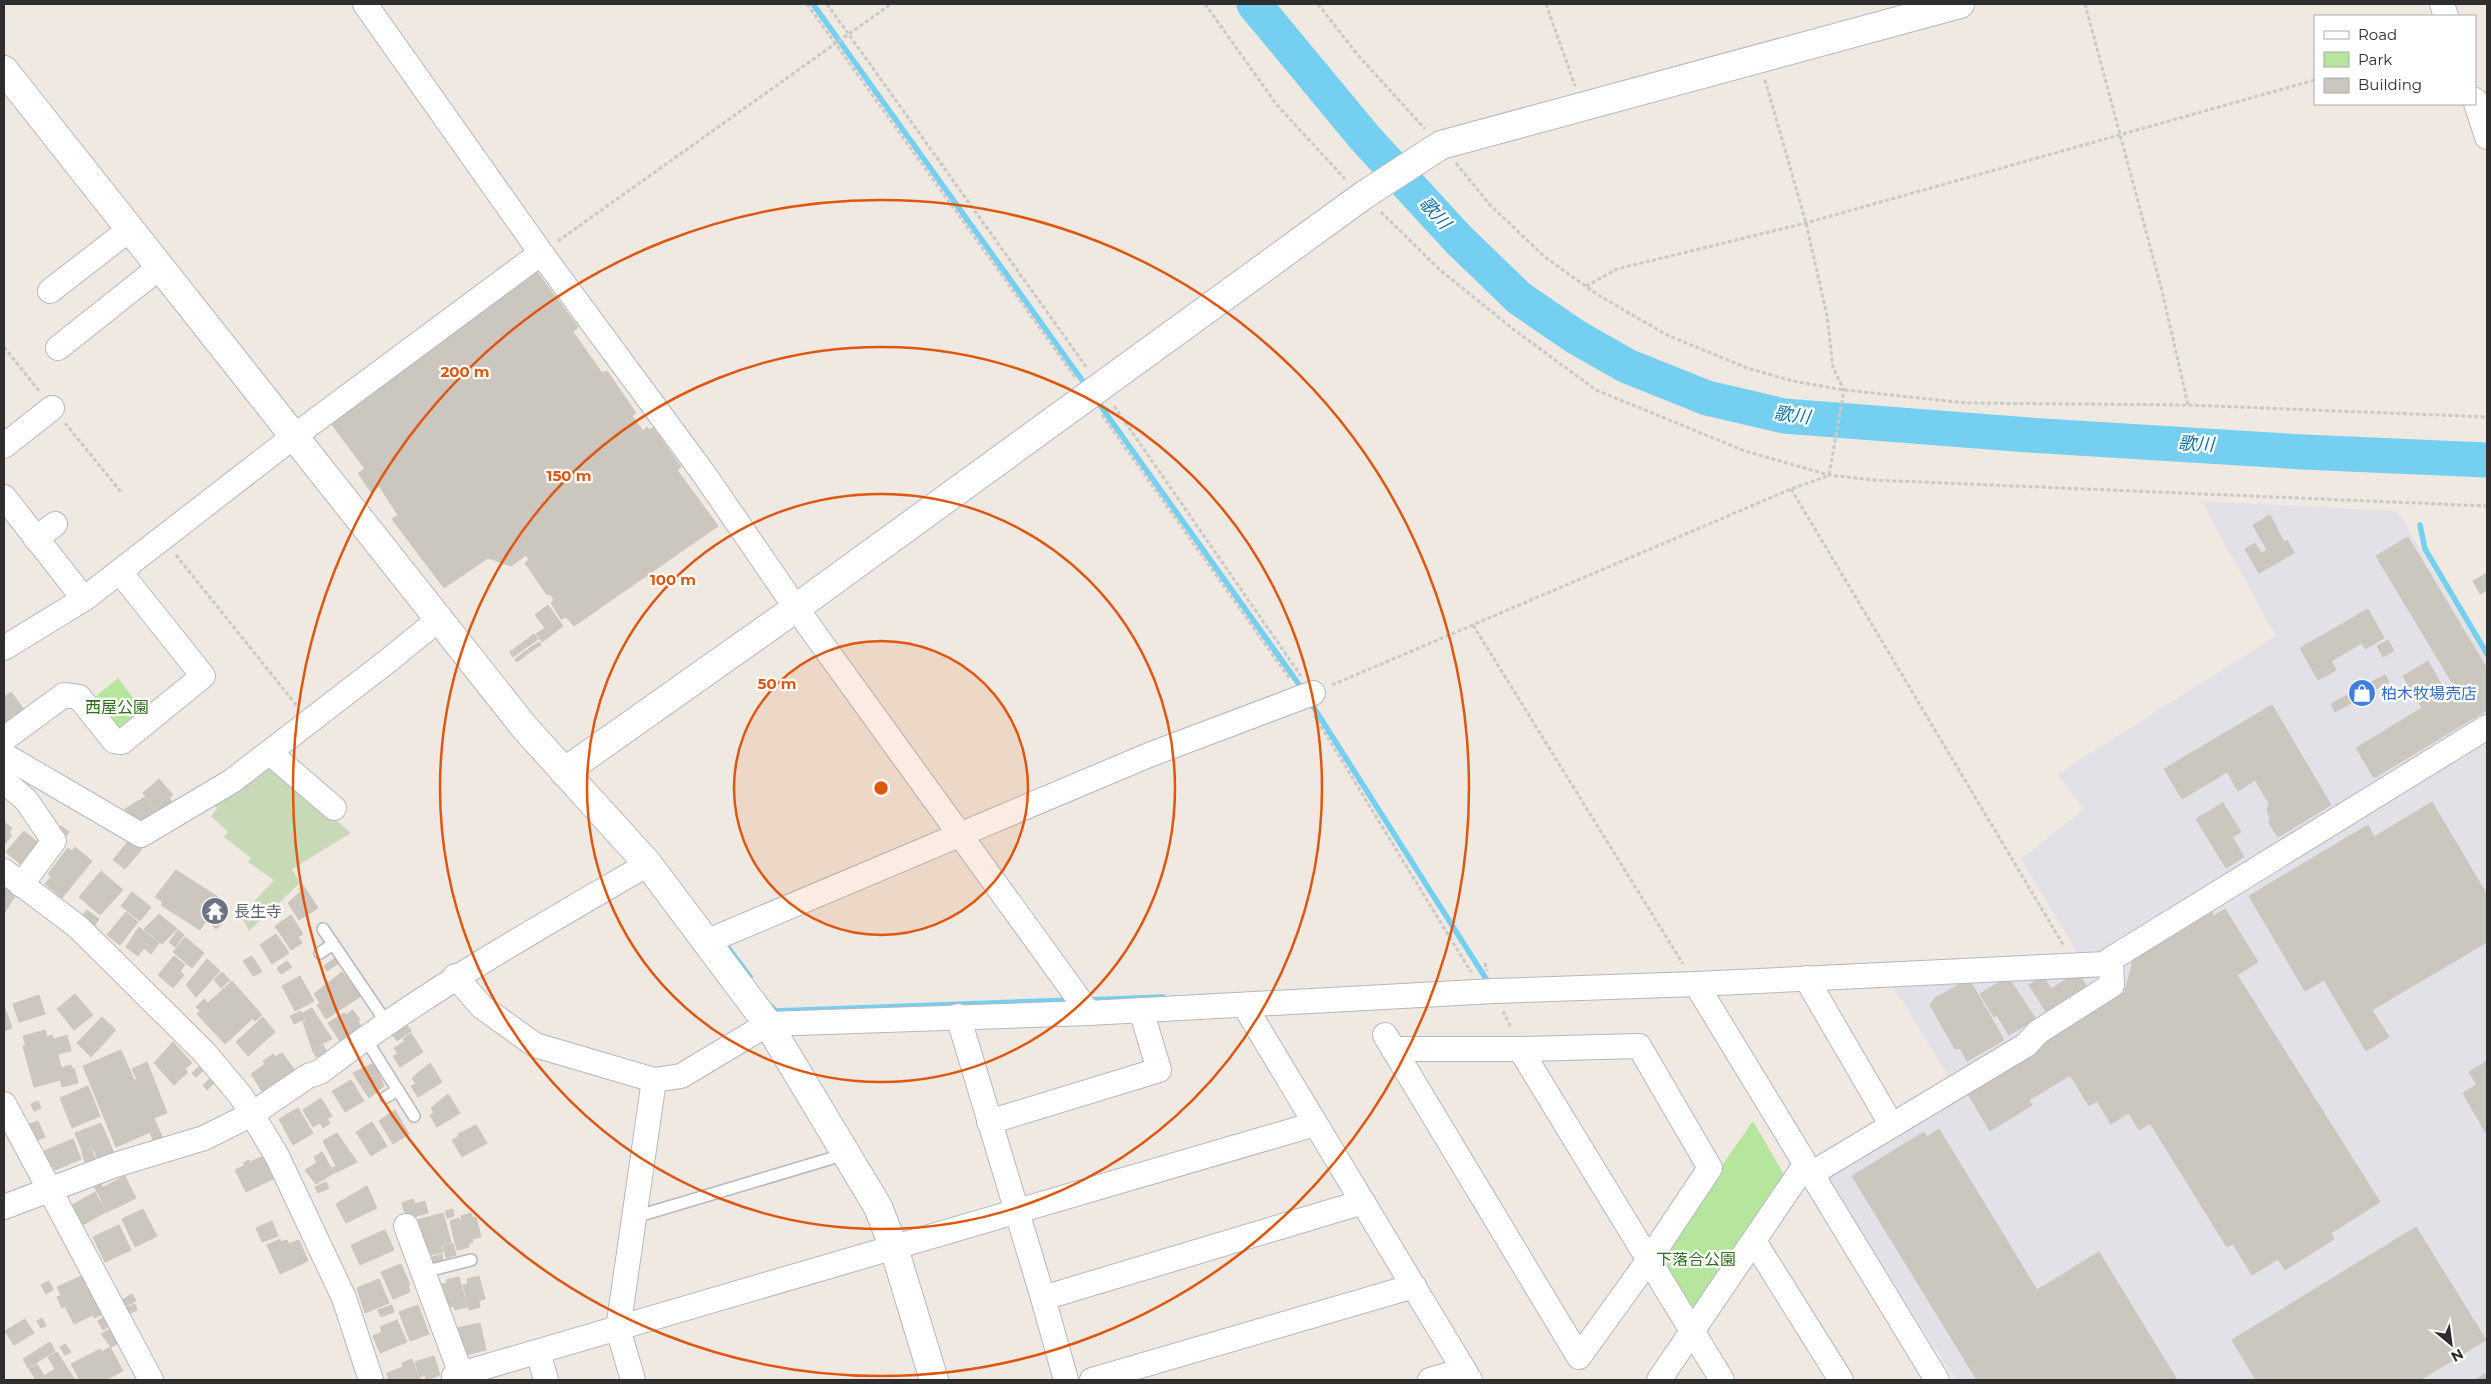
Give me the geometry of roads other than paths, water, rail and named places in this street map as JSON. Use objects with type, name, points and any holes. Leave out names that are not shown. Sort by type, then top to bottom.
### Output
[{"type":"street","points":[[365,4],[541,253],[704,474],[796,608],[1090,1013]]},
{"type":"street","points":[[564,772],[796,608],[1370,191],[1436,149],[1759,58],[1960,4]]},
{"type":"street","points":[[4,70],[525,728],[648,864],[708,941],[768,1024],[848,1154],[878,1207],[894,1248],[934,1380]]},
{"type":"street","points":[[2476,103],[2487,137]]},
{"type":"street","points":[[50,291],[130,229]]},
{"type":"street","points":[[4,648],[84,599],[293,437],[541,253]]},
{"type":"street","points":[[58,348],[160,268]]},
{"type":"street","points":[[4,446],[52,408]]},
{"type":"street","points":[[4,497],[84,599]]},
{"type":"street","points":[[36,539],[55,524]]},
{"type":"street","points":[[4,739],[64,695],[79,697],[114,741],[122,742],[203,676],[120,572]]},
{"type":"street","points":[[4,755],[140,835],[232,781],[438,620]]},
{"type":"street","points":[[708,941],[1150,755],[1308,695]]},
{"type":"street","points":[[455,976],[482,1007],[535,1045],[654,1080],[681,1076],[768,1024],[958,1016],[1090,1013],[1489,992],[2106,964],[2487,726]]},
{"type":"street","points":[[270,753],[334,808]]},
{"type":"street","points":[[4,781],[26,800],[54,841],[12,878],[78,927],[204,1052],[241,1096],[277,1156],[344,1298],[371,1380]]},
{"type":"street","points":[[4,1207],[115,1165],[204,1138],[252,1114],[308,1076],[320,1072],[386,1022],[455,976],[648,864]]},
{"type":"street","points":[[1659,1380],[1754,1241],[1808,1169],[1891,1124],[2026,1044],[2038,1032],[2112,985],[2112,959]]},
{"type":"street","points":[[1806,978],[1891,1124]]},
{"type":"street","points":[[1696,984],[1937,1380]]},
{"type":"street","points":[[1244,1005],[1467,1375],[1430,1380]]},
{"type":"street","points":[[989,1122],[1159,1070],[1141,1010]]},
{"type":"street","points":[[958,1016],[1066,1380]]},
{"type":"street","points":[[1389,1042],[1520,1050],[1639,1046],[1710,1168],[1648,1261],[1579,1357],[1389,1042]]},
{"type":"street","points":[[1520,1050],[1722,1380]]},
{"type":"street","points":[[633,1380],[618,1329],[654,1080]]},
{"type":"street","points":[[4,1104],[151,1380]]},
{"type":"street","points":[[406,1226],[458,1377],[1315,1124]]},
{"type":"street","points":[[1043,1298],[1363,1202]]},
{"type":"street","points":[[1754,1241],[1841,1380]]},
{"type":"street","points":[[1092,1380],[1414,1286]]},
{"type":"street","points":[[538,1352],[546,1380]]},
{"type":"lane","points":[[323,929],[386,1022]]},
{"type":"lane","points":[[320,953],[333,944]]},
{"type":"lane","points":[[365,1038],[414,1116]]},
{"type":"lane","points":[[386,1097],[398,1090]]},
{"type":"lane","points":[[635,1217],[848,1154]]},
{"type":"lane","points":[[423,1272],[471,1260]]},
{"type":"waterway","points":[[813,4],[1087,387]]},
{"type":"waterway","name":"歌川","points":[[1254,4],[1365,138],[1459,240],[1519,298],[1576,337],[1627,366],[1707,398],[1784,416],[2029,435],[2303,452],[2487,460]]},
{"type":"waterway","points":[[1095,398],[1303,690]]},
{"type":"waterway","points":[[2420,525],[2425,549],[2487,654]]},
{"type":"waterway","points":[[1309,700],[1490,985]]},
{"type":"waterway","points":[[726,945],[750,977]]},
{"type":"waterway","points":[[1087,1000],[1163,997]]},
{"type":"waterway","points":[[772,1007],[775,1011],[1073,1000]]},
{"type":"place","name":"柏木牧場売店","points":[[2362,693]]},
{"type":"place","name":"長生寺","points":[[215,911]]},
{"type":"park label","name":"西屋公園","points":[[117,707]]},
{"type":"park label","name":"下落合公園","points":[[1696,1259]]}]
